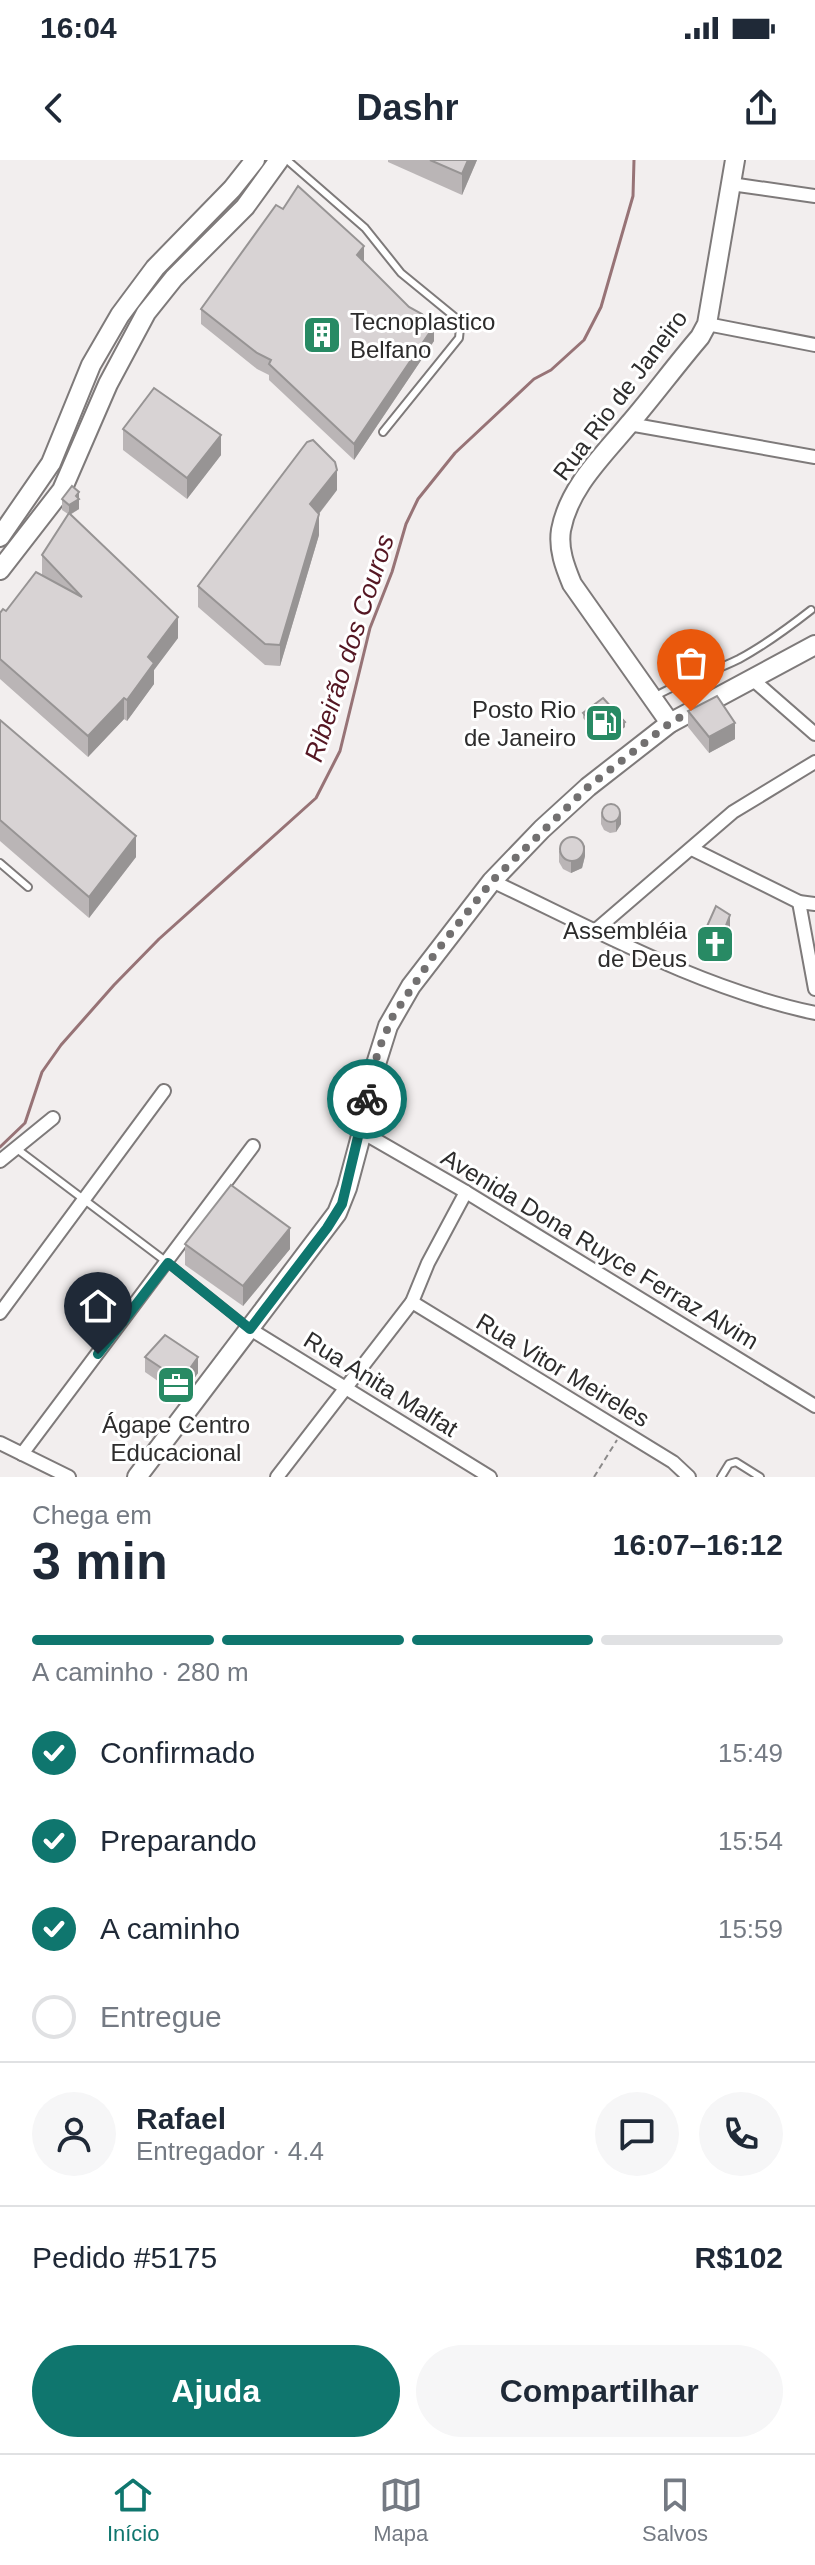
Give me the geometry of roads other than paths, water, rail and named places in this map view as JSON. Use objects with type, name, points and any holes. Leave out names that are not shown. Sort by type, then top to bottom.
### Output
[{"type":"main road","points":[[0,537],[51,463],[91,365],[114,323],[155,268],[232,189],[255,160]]},
{"type":"main road","name":"Rua Rio de Janeiro","points":[[670,723],[572,584],[563,564],[560,545],[568,507],[586,475],[700,337],[707,324],[735,160]]},
{"type":"main road","points":[[0,570],[62,490],[108,384],[146,313],[174,278],[245,207],[275,162]]},
{"type":"main road","points":[[137,1477],[337,1213],[347,1188],[362,1132],[370,1083],[388,1026],[418,977],[492,881],[588,787],[670,723],[815,645]]},
{"type":"street","points":[[731,184],[815,196]]},
{"type":"street","points":[[707,324],[815,345]]},
{"type":"street","points":[[629,424],[815,457]]},
{"type":"street","points":[[751,678],[815,734]]},
{"type":"street","points":[[597,929],[733,812],[815,762]]},
{"type":"street","points":[[692,849],[799,902],[815,904]]},
{"type":"street","points":[[492,881],[724,988],[815,1013]]},
{"type":"street","points":[[799,902],[815,989]]},
{"type":"street","points":[[0,1313],[164,1091]]},
{"type":"street","points":[[0,1161],[53,1118]]},
{"type":"street","name":"Avenida Dona Ruyce Ferraz Alvim","points":[[362,1132],[466,1192],[815,1406]]},
{"type":"street","points":[[22,1454],[253,1146]]},
{"type":"street","points":[[281,1476],[344,1388],[412,1302],[428,1263],[466,1192]]},
{"type":"street","name":"Rua Vitor Meireles","points":[[412,1302],[673,1462],[689,1477]]},
{"type":"street","name":"Rua Anita Malfat","points":[[250,1329],[490,1477]]},
{"type":"street","points":[[0,1443],[69,1477]]},
{"type":"lane","points":[[275,162],[365,228],[401,273],[456,318],[460,328],[459,338],[383,432]]},
{"type":"lane","points":[[653,698],[738,659],[776,637],[811,610]]},
{"type":"lane","points":[[0,863],[28,887]]},
{"type":"lane","points":[[17,1149],[250,1329]]},
{"type":"lane","points":[[721,1477],[729,1464],[736,1462],[760,1477]]},
{"type":"waterway","name":"Ribeirão dos Couros","points":[[0,1147],[25,1123],[42,1072],[61,1045],[114,985],[159,939],[316,798],[340,751],[370,628],[392,572],[406,524],[418,499],[455,453],[534,379],[551,370],[584,340],[601,307],[633,196],[634,160]]},
{"type":"place","name":"Tecnoplastico Belfano","points":[[322,335]]},
{"type":"place","name":"Posto Rio de Janeiro","points":[[604,723]]},
{"type":"place","name":"Assembléia de Deus","points":[[715,944]]},
{"type":"place","name":"Ágape Centro Educacional","points":[[176,1385]]}]
